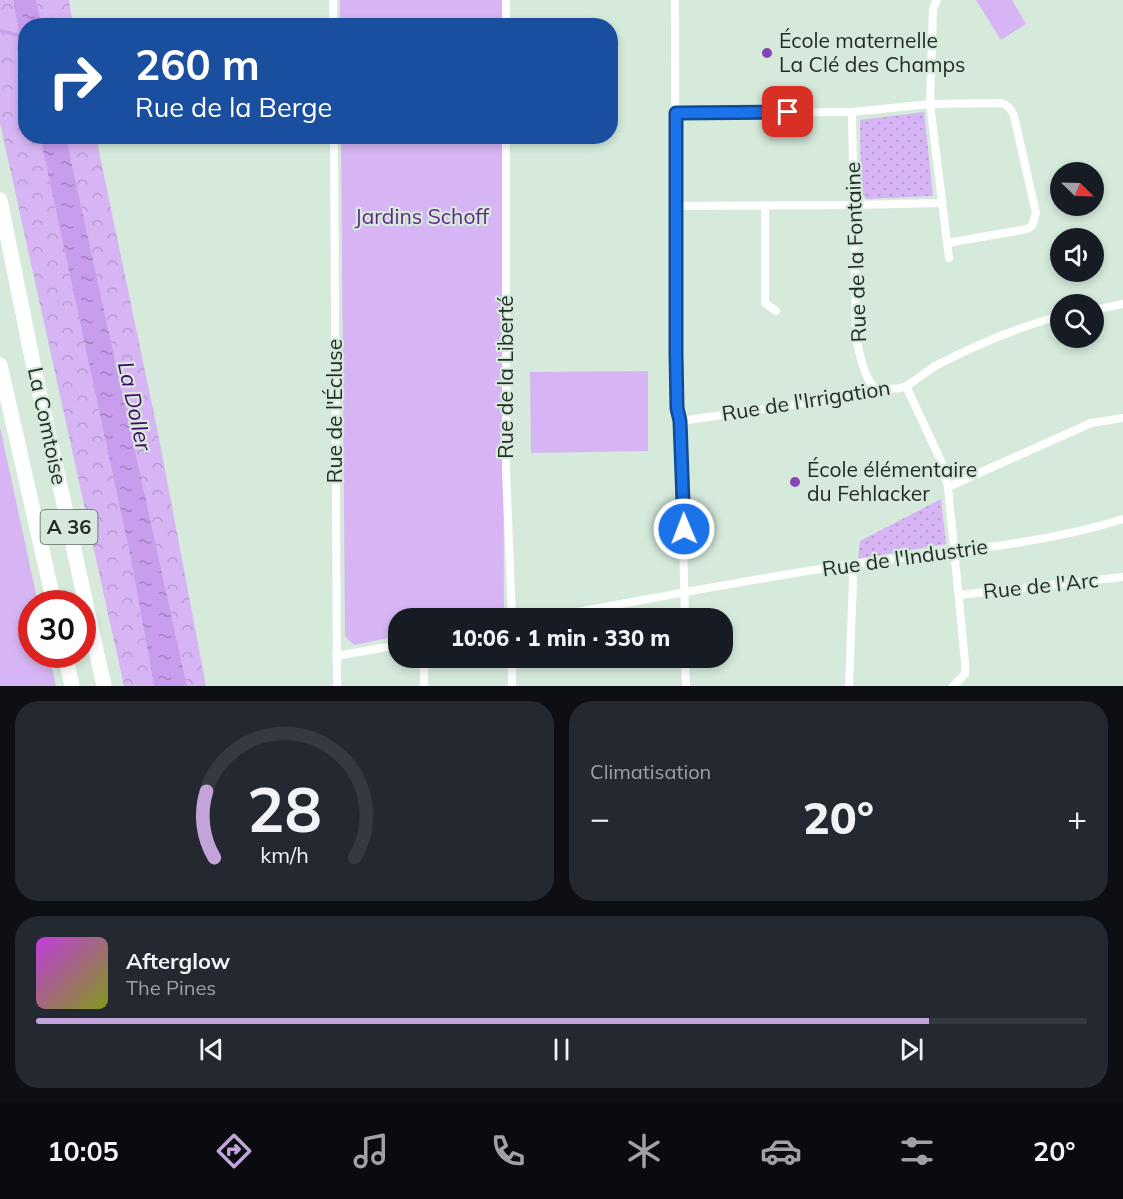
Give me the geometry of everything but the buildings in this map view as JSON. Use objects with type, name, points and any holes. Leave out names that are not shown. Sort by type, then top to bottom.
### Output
[{"type":"highway","name":"La Comtoise","points":[[0,200],[34,368],[104,686]]},
{"type":"highway","name":"La Comtoise","points":[[0,365],[51,590]]},
{"type":"highway","points":[[68,668],[72,686]]},
{"type":"street","points":[[333,0],[333,18]]},
{"type":"street","points":[[506,0],[506,18]]},
{"type":"street","points":[[675,0],[676,353],[685,608]]},
{"type":"street","points":[[938,0],[933,9],[930,104],[949,258]]},
{"type":"street","points":[[676,113],[852,112],[930,104],[1002,103],[1011,109],[1036,213],[1032,226],[1027,229],[947,243]]},
{"type":"street","name":"Rue de la Fontaine","points":[[852,112],[856,335],[860,355],[871,385],[875,389]]},
{"type":"street","name":"Rue de l'Écluse","points":[[334,144],[337,686]]},
{"type":"street","name":"Rue de la Liberté","points":[[506,144],[506,468],[512,608]]},
{"type":"street","points":[[675,206],[942,203]]},
{"type":"street","points":[[765,205],[765,303],[776,311]]},
{"type":"street","points":[[1104,308],[1123,304]]},
{"type":"street","name":"Rue de l'Irrigation","points":[[680,421],[906,386],[935,366],[992,340],[1050,320]]},
{"type":"street","points":[[906,386],[941,461],[948,487],[965,662],[964,674],[953,686]]},
{"type":"street","points":[[948,487],[1091,423],[1123,417]]},
{"type":"street","name":"Rue de l'Industrie","points":[[600,608],[851,564],[1024,541],[1092,528],[1123,519]]},
{"type":"street","points":[[849,686],[853,580],[851,564]]},
{"type":"street","name":"Rue de l'Arc","points":[[959,595],[1123,577]]},
{"type":"street","points":[[336,656],[388,647]]},
{"type":"street","points":[[424,668],[424,686]]},
{"type":"street","points":[[512,668],[512,686]]},
{"type":"street","points":[[686,668],[686,686]]},
{"type":"green space","points":[[0,0],[13,0],[18,28],[18,144],[42,144],[130,555],[154,686],[124,686],[0,123]]},
{"type":"green space","points":[[36,0],[69,0],[72,18],[40,18]]},
{"type":"green space","points":[[340,0],[502,0],[502,18],[340,18]]},
{"type":"green space","points":[[976,0],[1012,0],[1026,24],[1001,40]]},
{"type":"green space","points":[[924,112],[933,196],[867,199],[861,193],[860,120]]},
{"type":"green space","points":[[68,144],[97,144],[159,438],[206,686],[187,686]]},
{"type":"green space","name":"Jardins Schoff","points":[[341,144],[502,144],[504,608],[388,608],[388,638],[354,645],[345,636]]},
{"type":"green space","points":[[648,371],[648,451],[531,453],[530,372]]},
{"type":"green space","points":[[0,427],[35,590],[18,590],[18,668],[52,668],[56,686],[0,686]]},
{"type":"green space","points":[[941,499],[946,544],[858,559],[860,541]]},
{"type":"water","points":[[13,0],[36,0],[40,18],[18,18],[18,28]]},
{"type":"water","name":"La Doller","points":[[42,144],[68,144],[187,686],[154,686],[130,555]]},
{"type":"waterway","points":[[0,31],[18,35]]},
{"type":"place","name":"École maternelle La Clé des Champs","points":[[767,53]]},
{"type":"place","name":"École élémentaire du Fehlacker","points":[[795,482]]},
{"type":"route","points":[[684,529],[680,421],[677,408],[676,113],[788,112]]}]
